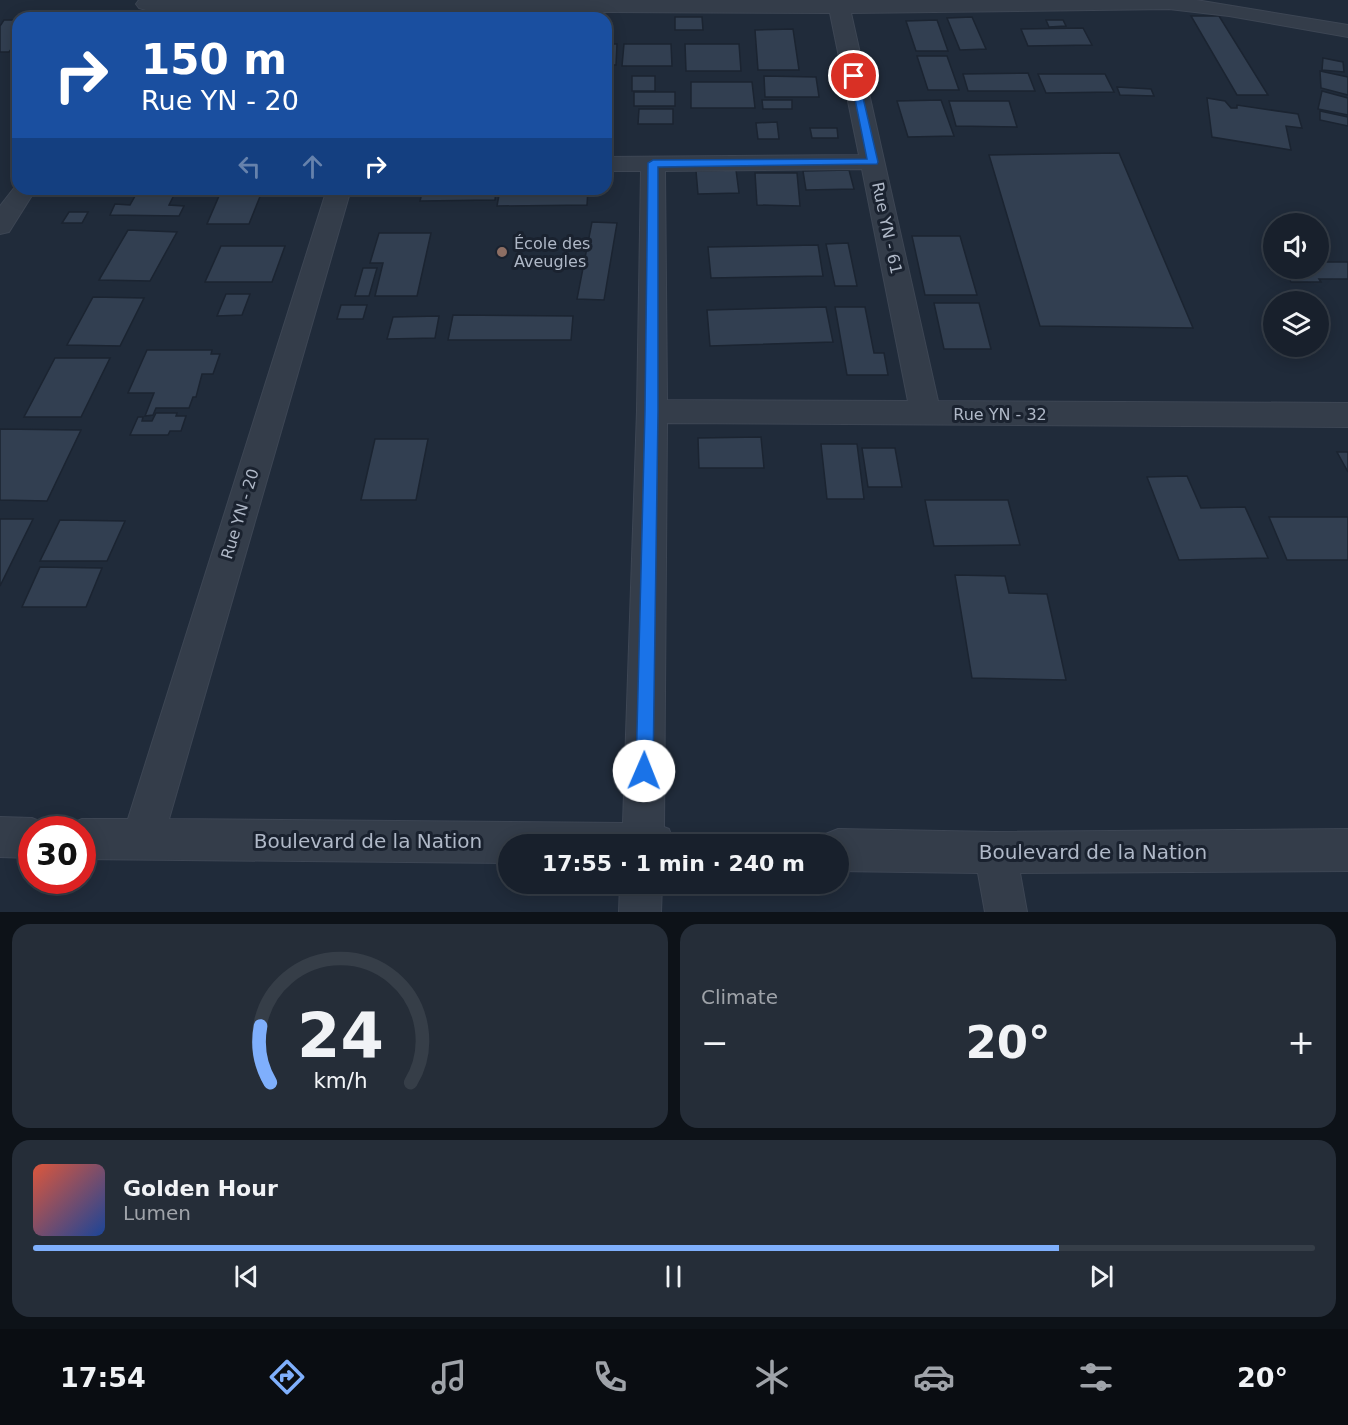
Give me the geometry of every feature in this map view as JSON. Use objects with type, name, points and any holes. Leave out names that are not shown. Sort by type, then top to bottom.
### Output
[{"type":"street","points":[[143,7],[405,2],[673,3],[839,7],[879,4],[1168,2],[1230,10],[1348,31]]},
{"type":"street","name":"Rue YN - 61","points":[[839,7],[926,414]]},
{"type":"street","points":[[612,164],[873,162]]},
{"type":"street","points":[[645,834],[652,411],[653,163]]},
{"type":"street","points":[[0,226],[20,195]]},
{"type":"street","name":"Rue YN - 20","points":[[142,840],[337,195]]},
{"type":"street","name":"Rue YN - 32","points":[[652,411],[1348,415]]},
{"type":"street","points":[[0,837],[18,838]]},
{"type":"street","name":"Boulevard de la Nation","points":[[96,839],[498,850]]},
{"type":"street","name":"Boulevard de la Nation","points":[[849,850],[995,853],[1348,850]]},
{"type":"street","points":[[995,853],[1006,912]]},
{"type":"street","points":[[640,912],[642,894]]},
{"type":"building","points":[[1191,16],[1219,16],[1268,95],[1237,95]]},
{"type":"building","points":[[675,17],[702,17],[703,30],[675,30]]},
{"type":"building","points":[[972,17],[986,49],[960,50],[947,18]]},
{"type":"building","points":[[4,20],[12,20],[12,48],[9,52],[0,52],[0,26]]},
{"type":"building","points":[[937,20],[948,51],[916,51],[906,21]]},
{"type":"building","points":[[1046,20],[1063,20],[1066,26],[1049,27]]},
{"type":"building","points":[[1083,28],[1092,45],[1028,46],[1021,29]]},
{"type":"building","points":[[793,29],[799,70],[758,70],[755,30]]},
{"type":"building","points":[[612,44],[617,44],[616,65],[612,65]]},
{"type":"building","points":[[624,44],[671,44],[672,66],[622,66]]},
{"type":"building","points":[[685,44],[739,44],[741,71],[686,71]]},
{"type":"building","points":[[917,56],[947,56],[959,90],[928,90]]},
{"type":"building","points":[[1323,58],[1343,62],[1344,72],[1322,70]]},
{"type":"building","points":[[1320,71],[1348,77],[1348,95],[1321,88]]},
{"type":"building","points":[[1028,73],[1035,91],[968,91],[963,74]]},
{"type":"building","points":[[1038,74],[1105,74],[1114,92],[1046,93]]},
{"type":"building","points":[[632,76],[655,76],[655,91],[632,91]]},
{"type":"building","points":[[764,76],[816,77],[819,97],[765,97]]},
{"type":"building","points":[[691,82],[752,82],[755,108],[691,108]]},
{"type":"building","points":[[1117,87],[1151,89],[1154,96],[1120,95]]},
{"type":"building","points":[[1322,91],[1348,98],[1348,115],[1318,109]]},
{"type":"building","points":[[634,92],[675,92],[675,106],[634,106]]},
{"type":"building","points":[[1207,98],[1225,101],[1231,108],[1237,108],[1237,105],[1298,114],[1302,128],[1286,126],[1291,150],[1212,137]]},
{"type":"building","points":[[762,100],[792,100],[792,109],[763,109]]},
{"type":"building","points":[[941,100],[954,136],[908,137],[897,101]]},
{"type":"building","points":[[949,101],[1009,101],[1017,127],[956,126]]},
{"type":"building","points":[[639,109],[673,109],[673,124],[638,124]]},
{"type":"building","points":[[1320,111],[1348,117],[1348,126],[1320,120]]},
{"type":"building","points":[[777,122],[779,139],[758,139],[756,123]]},
{"type":"building","points":[[810,128],[837,128],[838,138],[812,138]]},
{"type":"building","points":[[1119,153],[1193,328],[1040,326],[989,155]]},
{"type":"building","points":[[736,170],[739,193],[698,194],[696,171]]},
{"type":"building","points":[[849,170],[854,189],[806,190],[803,171]]},
{"type":"building","points":[[755,173],[797,173],[800,206],[757,205]]},
{"type":"building","points":[[136,195],[174,195],[169,205],[184,206],[179,216],[110,215],[115,204],[130,205]]},
{"type":"building","points":[[219,195],[261,195],[249,224],[207,224]]},
{"type":"building","points":[[422,195],[495,195],[495,200],[420,201]]},
{"type":"building","points":[[499,195],[588,195],[587,205],[497,206]]},
{"type":"building","points":[[69,212],[88,212],[82,223],[62,223]]},
{"type":"building","points":[[592,222],[617,223],[604,300],[577,299]]},
{"type":"building","points":[[128,230],[177,232],[150,281],[99,280]]},
{"type":"building","points":[[379,233],[431,233],[417,296],[375,296],[383,263],[370,263]]},
{"type":"building","points":[[912,236],[960,236],[977,295],[925,295]]},
{"type":"building","points":[[848,243],[857,286],[835,286],[826,244]]},
{"type":"building","points":[[818,245],[823,276],[711,278],[708,247]]},
{"type":"building","points":[[221,246],[285,246],[272,282],[205,282]]},
{"type":"building","points":[[1329,262],[1348,262],[1348,279],[1329,279]]},
{"type":"building","points":[[363,268],[377,268],[369,296],[355,296]]},
{"type":"building","points":[[1290,279],[1319,279],[1321,282],[1291,282]]},
{"type":"building","points":[[226,294],[250,294],[242,315],[217,316]]},
{"type":"building","points":[[93,297],[144,298],[120,346],[67,345]]},
{"type":"building","points":[[934,303],[979,303],[991,349],[944,349]]},
{"type":"building","points":[[341,305],[367,305],[363,319],[337,319]]},
{"type":"building","points":[[826,307],[833,342],[710,346],[707,310]]},
{"type":"building","points":[[835,307],[865,307],[874,353],[884,353],[888,375],[847,375]]},
{"type":"building","points":[[453,315],[573,316],[571,340],[448,340]]},
{"type":"building","points":[[439,316],[435,338],[387,339],[393,317]]},
{"type":"building","points":[[147,350],[212,350],[211,354],[220,354],[213,374],[202,374],[196,397],[193,397],[189,408],[156,408],[153,415],[145,416],[154,393],[128,393]]},
{"type":"building","points":[[55,358],[110,358],[81,417],[24,417]]},
{"type":"building","points":[[156,413],[177,413],[176,416],[186,416],[181,431],[170,431],[168,435],[130,435],[138,417],[143,417],[142,421],[152,421]]},
{"type":"building","points":[[0,429],[81,430],[47,501],[0,500]]},
{"type":"building","points":[[761,437],[764,468],[699,468],[698,438]]},
{"type":"building","points":[[375,439],[428,439],[416,500],[361,500]]},
{"type":"building","points":[[821,444],[857,444],[864,499],[827,499]]},
{"type":"building","points":[[862,448],[895,448],[902,487],[868,487]]},
{"type":"building","points":[[1337,452],[1348,452],[1348,472]]},
{"type":"building","points":[[1187,476],[1201,508],[1245,507],[1268,558],[1179,560],[1147,477]]},
{"type":"building","points":[[925,500],[1008,500],[1020,545],[934,546]]},
{"type":"building","points":[[1269,517],[1348,517],[1348,560],[1287,560]]},
{"type":"building","points":[[0,519],[33,519],[0,586]]},
{"type":"building","points":[[60,520],[125,521],[107,561],[40,561]]},
{"type":"building","points":[[40,567],[102,568],[86,607],[22,607]]},
{"type":"building","points":[[955,575],[1005,576],[1009,593],[1047,594],[1066,680],[972,678]]},
{"type":"place","name":"École des Aveugles","points":[[502,252]]},
{"type":"route","points":[[644,771],[652,411],[653,163],[873,162],[854,76]]}]
